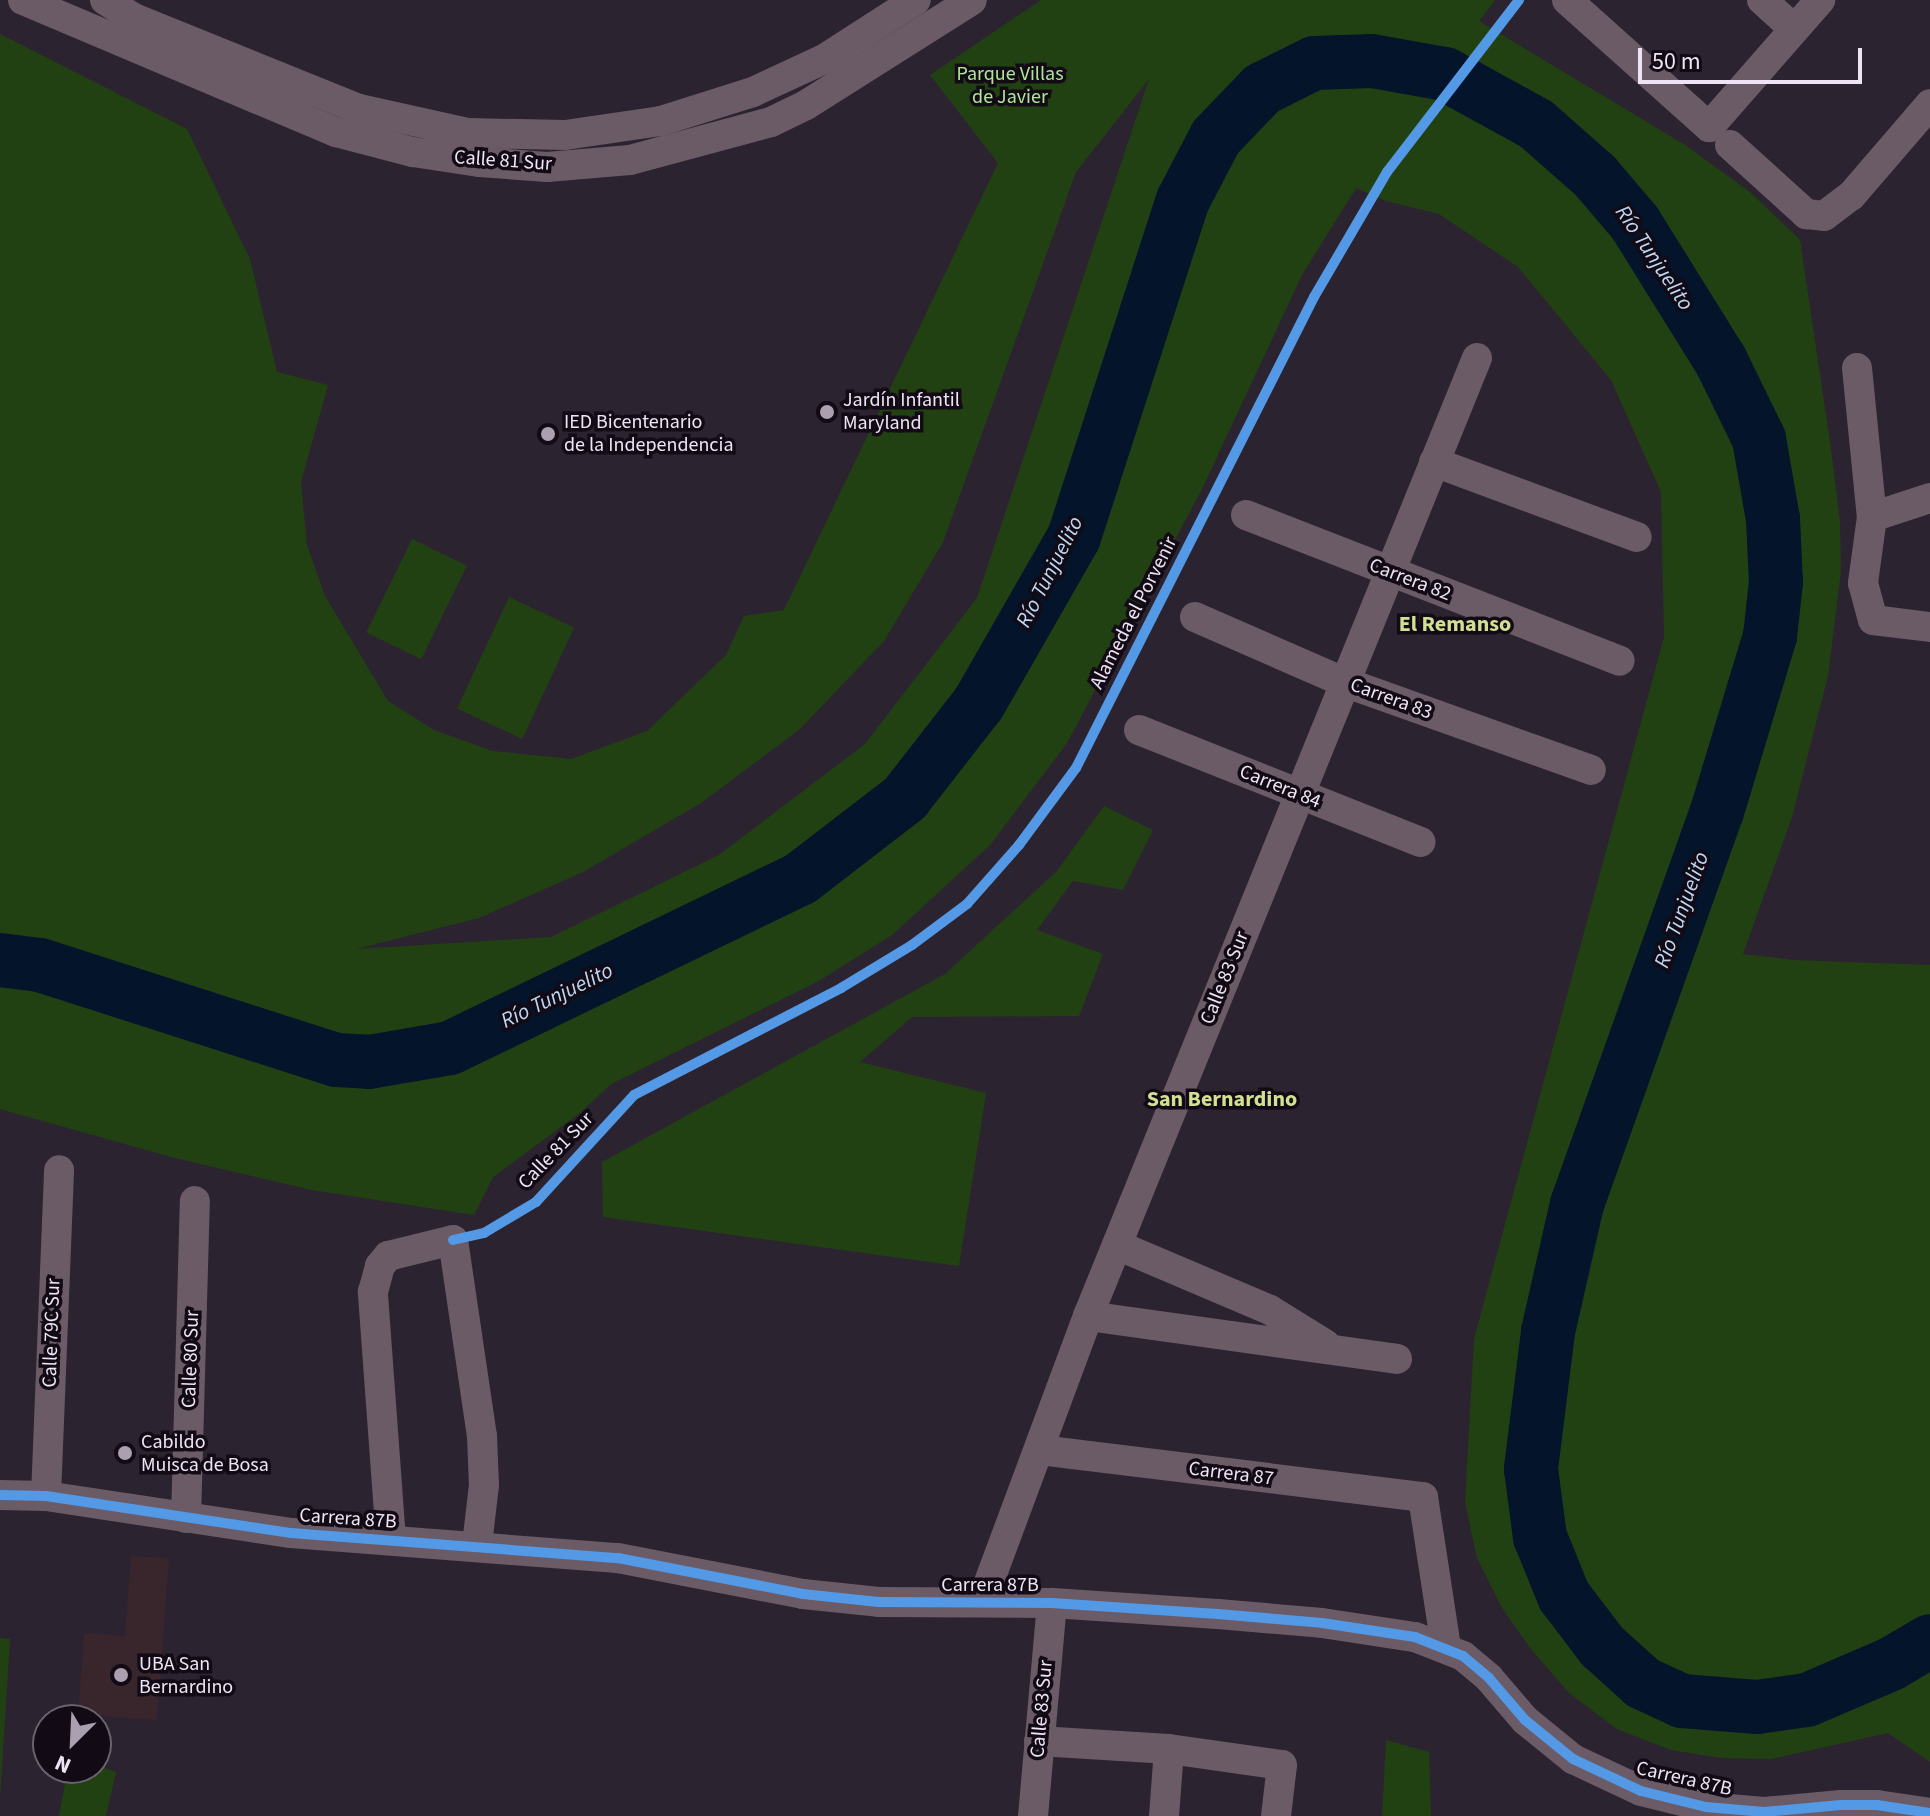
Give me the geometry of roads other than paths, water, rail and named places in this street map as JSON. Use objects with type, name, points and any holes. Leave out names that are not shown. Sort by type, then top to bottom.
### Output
[{"type":"street","name":"Calle 81 Sur","points":[[23,0],[347,135],[413,152],[480,162],[547,167],[630,160],[771,122],[806,105],[972,0]]},
{"type":"street","name":"Calle 81 Sur","points":[[105,0],[136,19],[359,109],[468,133],[565,135],[661,121],[753,92],[824,59],[916,0]]},
{"type":"street","points":[[1567,0],[1806,214],[1824,216],[1851,196],[1930,104]]},
{"type":"street","points":[[1762,0],[1794,29]]},
{"type":"street","points":[[1720,136],[1794,29],[1820,0]]},
{"type":"street","name":"Calle 83 Sur","points":[[982,1601],[1088,1316],[1477,358]]},
{"type":"street","points":[[1857,368],[1872,517],[1863,572],[1873,620],[1930,627]]},
{"type":"street","points":[[1434,462],[1637,537]]},
{"type":"street","points":[[1872,517],[1930,498]]},
{"type":"street","name":"Carrera 82","points":[[1246,515],[1620,661]]},
{"type":"street","name":"Carrera 83","points":[[1195,617],[1344,682],[1591,770]]},
{"type":"street","name":"Carrera 84","points":[[1139,730],[1421,842]]},
{"type":"street","name":"Calle 79C Sur","points":[[46,1496],[59,1170]]},
{"type":"street","name":"Calle 80 Sur","points":[[186,1518],[195,1201]]},
{"type":"street","points":[[391,1540],[373,1292],[380,1266],[388,1256],[400,1250],[453,1240],[482,1436],[484,1485],[477,1545]]},
{"type":"street","points":[[1117,1245],[1270,1310],[1336,1350]]},
{"type":"street","points":[[1088,1316],[1397,1359]]},
{"type":"street","name":"Carrera 87","points":[[1040,1450],[1423,1497],[1446,1647]]},
{"type":"street","name":"Carrera 87B","points":[[0,1495],[46,1496],[291,1533],[618,1558],[803,1594],[879,1602],[1052,1603],[1322,1623],[1415,1637],[1446,1647],[1475,1665],[1525,1720],[1573,1759],[1640,1804],[1764,1814],[1841,1805],[1877,1805],[1930,1813]]},
{"type":"street","name":"Calle 83 Sur","points":[[1033,1816],[1052,1603]]},
{"type":"street","points":[[1039,1741],[1169,1749],[1282,1765],[1276,1816]]},
{"type":"street","points":[[1164,1816],[1169,1749]]},
{"type":"waterway","name":"Río Tunjuelito","points":[[0,960],[40,965],[336,1060],[369,1062],[450,1048],[800,879],[905,798],[979,703],[1074,537],[1183,200],[1216,137],[1262,89],[1314,63],[1372,61],[1445,74],[1536,124],[1595,176],[1635,223],[1721,361],[1759,439],[1773,519],[1776,582],[1770,636],[1717,811],[1577,1204],[1548,1332],[1531,1469],[1540,1537],[1564,1596],[1602,1646],[1643,1683],[1682,1701],[1757,1707],[1807,1700],[1891,1664],[1930,1641]]},
{"type":"place","name":"Jardín Infantil Maryland","points":[[827,412]]},
{"type":"place","name":"IED Bicentenario de la Independencia","points":[[548,434]]},
{"type":"place","name":"Cabildo Muisca de Bosa","points":[[125,1453]]},
{"type":"place","name":"UBA San Bernardino","points":[[121,1675]]},
{"type":"district","name":"El Remanso","points":[[1455,625]]},
{"type":"district","name":"San Bernardino","points":[[1222,1100]]},
{"type":"park label","name":"Parque Villas de Javier","points":[[1010,86]]}]
